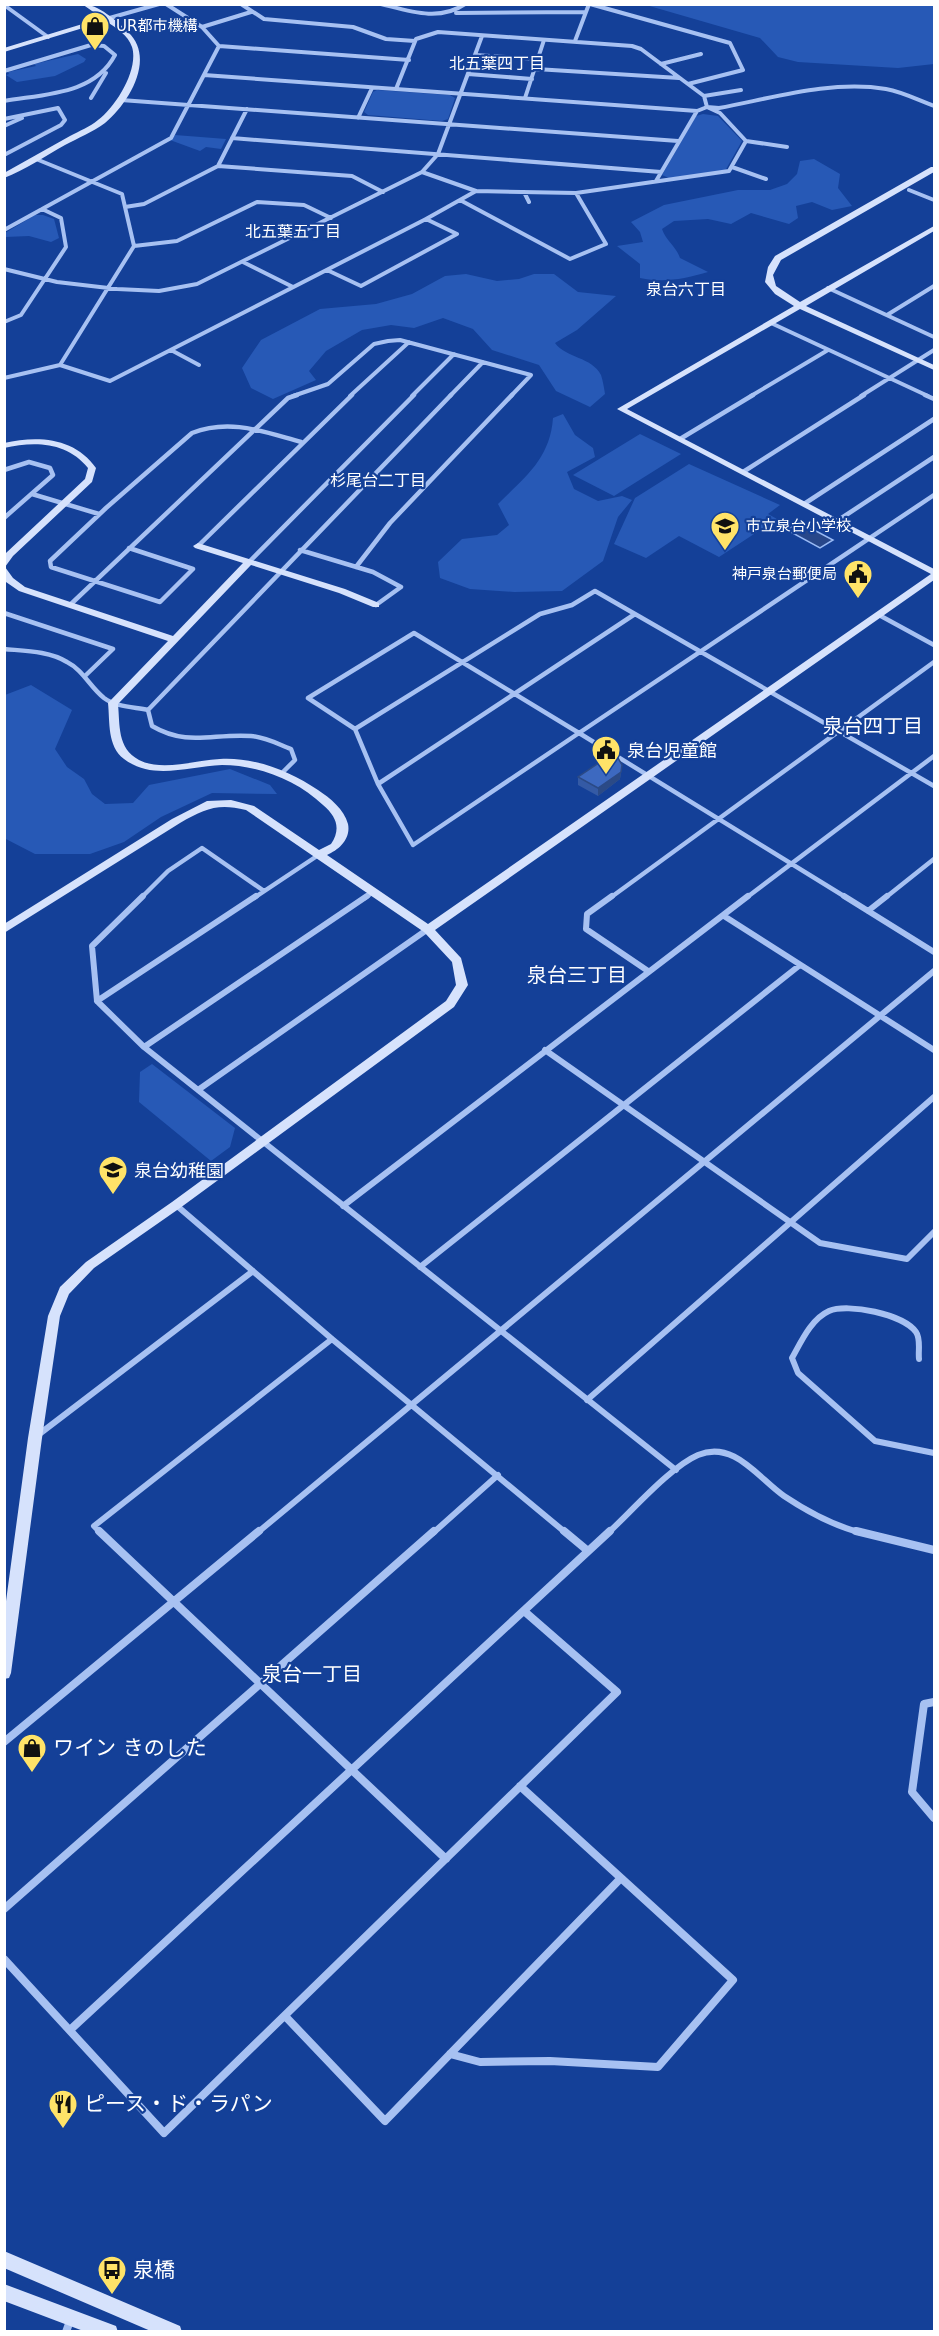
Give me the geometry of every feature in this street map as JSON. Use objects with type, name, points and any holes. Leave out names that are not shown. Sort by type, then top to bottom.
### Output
[{"type":"street","points":[[4,176],[91,129],[108,116],[121,100],[138,69],[139,51],[128,36],[85,4]]},
{"type":"street","points":[[4,50],[159,4]]},
{"type":"street","points":[[166,4],[202,27],[219,46],[409,60]]},
{"type":"street","points":[[241,4],[264,19],[353,27],[386,39],[414,42]]},
{"type":"street","points":[[381,4],[430,14],[585,12]]},
{"type":"street","points":[[404,10],[410,4]]},
{"type":"street","points":[[456,13],[465,4]]},
{"type":"street","points":[[575,41],[590,4],[730,43],[743,70],[688,84]]},
{"type":"street","points":[[4,5],[48,37]]},
{"type":"street","points":[[202,27],[251,12]]},
{"type":"street","points":[[396,89],[416,39],[438,32],[632,46],[642,49],[704,96],[707,107],[720,113],[746,141],[787,147]]},
{"type":"street","points":[[4,269],[44,280],[153,291],[180,289],[203,283],[422,172],[438,154],[482,36]]},
{"type":"street","points":[[525,98],[544,40]]},
{"type":"street","points":[[4,71],[100,44],[110,49],[115,55],[91,98]]},
{"type":"street","points":[[4,230],[171,138],[219,46]]},
{"type":"street","points":[[661,64],[701,54]]},
{"type":"street","points":[[475,55],[538,59]]},
{"type":"street","points":[[536,69],[680,78]]},
{"type":"street","points":[[4,101],[76,88],[106,73]]},
{"type":"street","points":[[468,74],[532,79]]},
{"type":"street","points":[[204,75],[697,111],[707,107],[719,108],[831,89],[867,86],[900,92],[934,106]]},
{"type":"street","points":[[358,118],[372,88]]},
{"type":"street","points":[[704,96],[741,90]]},
{"type":"street","points":[[121,100],[678,141]]},
{"type":"street","points":[[4,119],[57,108],[65,123],[4,155]]},
{"type":"street","points":[[218,166],[247,109]]},
{"type":"street","points":[[656,181],[697,111]]},
{"type":"street","points":[[4,126],[27,114]]},
{"type":"street","points":[[232,138],[662,172]]},
{"type":"street","points":[[422,172],[476,191],[576,193],[729,171],[746,141]]},
{"type":"street","points":[[36,159],[122,194],[134,246],[60,365]]},
{"type":"street","points":[[125,207],[144,204],[218,166],[352,176],[383,192]]},
{"type":"street","points":[[732,167],[766,179]]},
{"type":"street","points":[[934,169],[778,258],[770,268],[770,285],[780,295],[934,368]]},
{"type":"street","points":[[909,190],[934,200]]},
{"type":"street","points":[[4,378],[60,365],[110,381],[426,219],[476,191]]},
{"type":"street","points":[[524,192],[529,202]]},
{"type":"street","points":[[460,200],[570,259],[606,244],[576,193]]},
{"type":"street","points":[[134,246],[177,241],[257,202],[304,206],[331,218]]},
{"type":"street","points":[[4,322],[21,315],[66,247],[61,218],[42,209]]},
{"type":"street","points":[[327,270],[361,286],[457,234],[426,219]]},
{"type":"street","points":[[198,1090],[879,615],[934,574],[870,538],[621,409],[934,228]]},
{"type":"street","points":[[243,262],[293,287]]},
{"type":"street","points":[[887,315],[934,286]]},
{"type":"street","points":[[828,288],[934,337]]},
{"type":"street","points":[[771,323],[934,399]]},
{"type":"street","points":[[71,604],[288,398],[328,384],[374,344],[400,340],[531,375],[390,523],[356,567]]},
{"type":"street","points":[[300,550],[373,572],[401,587],[376,605],[250,561],[198,546],[301,442],[409,342]]},
{"type":"street","points":[[171,350],[199,365]]},
{"type":"street","points":[[680,439],[828,350]]},
{"type":"street","points":[[743,472],[934,350]]},
{"type":"street","points":[[97,1001],[320,854],[335,847],[343,831],[339,816],[326,801],[306,786],[282,773],[249,763],[229,761],[169,768],[144,765],[125,755],[116,741],[113,703],[173,639],[454,354]]},
{"type":"street","points":[[148,710],[483,362]]},
{"type":"street","points":[[804,504],[934,419]]},
{"type":"street","points":[[129,549],[193,569],[160,602],[51,567],[50,561],[99,514],[192,433],[202,428],[221,424],[301,442]]},
{"type":"street","points":[[4,446],[19,441],[37,441],[74,451],[87,458],[92,468],[89,480],[9,555],[4,565]]},
{"type":"street","points":[[837,521],[934,457]]},
{"type":"street","points":[[4,470],[29,462],[50,468],[53,475],[4,518]]},
{"type":"street","points":[[32,494],[99,514]]},
{"type":"street","points":[[934,495],[579,735],[413,845],[378,784],[355,729],[308,698],[414,633],[579,735],[934,952]]},
{"type":"street","points":[[4,570],[9,580],[22,589],[173,639]]},
{"type":"street","points":[[355,729],[540,614],[572,605],[595,591],[934,786]]},
{"type":"street","points":[[4,613],[113,649],[86,675]]},
{"type":"street","points":[[378,784],[512,693],[635,614]]},
{"type":"street","points":[[879,615],[934,645]]},
{"type":"street","points":[[4,649],[39,652],[66,662],[86,675],[103,697],[113,703],[148,710]]},
{"type":"street","points":[[648,971],[586,928],[587,914],[934,662]]},
{"type":"street","points":[[148,710],[152,726],[166,736],[185,741],[229,735],[255,736],[291,749],[295,760],[282,773]]},
{"type":"street","points":[[343,1206],[648,971],[934,756]]},
{"type":"street","points":[[4,929],[176,821],[207,804],[231,803],[250,808],[428,929],[457,961],[462,985],[450,1004],[176,1205],[90,1265],[64,1291],[54,1316],[35,1438],[4,1673]]},
{"type":"street","points":[[264,891],[202,848],[168,871],[92,946],[97,1001],[144,1047],[676,1470]]},
{"type":"street","points":[[868,911],[934,859]]},
{"type":"street","points":[[144,1047],[373,892]]},
{"type":"street","points":[[724,916],[934,1050]]},
{"type":"street","points":[[420,1267],[800,965]]},
{"type":"street","points":[[4,1742],[934,971]]},
{"type":"street","points":[[545,1050],[820,1243],[907,1258],[934,1232]]},
{"type":"street","points":[[587,1400],[934,1097]]},
{"type":"street","points":[[176,1205],[332,1339],[588,1551]]},
{"type":"street","points":[[35,1438],[253,1271]]},
{"type":"street","points":[[919,1359],[918,1334],[908,1323],[893,1317],[846,1308],[829,1311],[818,1320],[792,1358],[798,1373],[875,1442],[934,1453]]},
{"type":"street","points":[[332,1339],[94,1526],[446,1859]]},
{"type":"street","points":[[70,2030],[676,1470],[699,1455],[721,1452],[745,1462],[783,1495],[839,1527],[934,1550]]},
{"type":"street","points":[[4,1910],[498,1475]]},
{"type":"street","points":[[4,1959],[164,2133],[617,1692],[524,1611]]},
{"type":"street","points":[[934,1702],[924,1704],[912,1792],[934,1818]]},
{"type":"street","points":[[450,2054],[480,2062],[550,2061],[658,2067],[733,1980],[520,1786]]},
{"type":"street","points":[[285,2016],[385,2121],[621,1878]]},
{"type":"street","points":[[4,2259],[174,2331]]},
{"type":"street","points":[[4,2292],[69,2324],[110,2331]]},
{"type":"shaded area","points":[[646,5],[934,5],[934,64],[898,68],[798,62],[778,57],[760,38]]},
{"type":"shaded area","points":[[78,54],[86,59],[84,62],[55,76],[17,82],[6,75],[9,74],[8,72],[36,66],[34,64]]},
{"type":"shaded area","points":[[377,90],[450,95],[455,98],[448,119],[442,121],[368,115],[364,112],[373,92]]},
{"type":"shaded area","points":[[703,114],[718,116],[742,141],[725,171],[669,178],[662,175],[696,116]]},
{"type":"shaded area","points":[[175,135],[226,139],[221,149],[206,147],[200,151],[170,140]]},
{"type":"shaded area","points":[[814,159],[840,174],[838,188],[852,206],[832,210],[812,202],[796,206],[798,218],[789,224],[751,213],[731,224],[708,219],[674,221],[662,229],[680,258],[708,272],[674,280],[640,278],[640,264],[617,246],[643,242],[640,232],[631,222],[664,205],[738,190],[770,190],[787,184],[797,174],[800,161]]},
{"type":"shaded area","points":[[35,215],[54,219],[59,238],[51,242],[29,236],[5,237],[5,233]]},
{"type":"shaded area","points":[[466,274],[497,281],[519,279],[534,274],[554,274],[578,292],[616,296],[577,330],[555,343],[566,352],[597,369],[601,375],[605,394],[590,407],[556,391],[539,365],[492,350],[473,329],[443,318],[414,328],[391,325],[362,330],[326,351],[309,371],[316,380],[273,399],[251,388],[242,368],[261,340],[320,309],[376,304],[412,294],[445,276]]},
{"type":"shaded area","points":[[563,414],[575,435],[593,448],[595,457],[567,472],[574,489],[598,501],[622,496],[632,500],[618,517],[603,561],[562,591],[514,592],[470,589],[440,578],[438,562],[462,539],[497,535],[509,525],[498,504],[534,466],[547,445],[553,418]]},
{"type":"shaded area","points":[[640,434],[681,454],[614,496],[573,475]]},
{"type":"shaded area","points":[[689,464],[780,505],[768,514],[777,519],[719,557],[679,536],[646,558],[614,544],[635,498]]},
{"type":"shaded area","points":[[799,522],[833,540],[820,548],[787,530]]},
{"type":"shaded area","points":[[31,685],[72,710],[55,749],[67,767],[84,779],[92,794],[105,804],[133,803],[149,785],[230,769],[270,785],[277,794],[212,793],[161,817],[124,842],[90,854],[35,854],[4,838],[5,695]]},
{"type":"shaded area","points":[[152,1064],[235,1128],[230,1147],[211,1161],[139,1102],[140,1072]]},
{"type":"building","points":[[612,754],[622,765],[621,772],[598,788],[578,777]]},
{"type":"place","name":"UR都市機構","points":[[95,52]]},
{"type":"place","name":"市立泉台小学校","points":[[725,552]]},
{"type":"place","name":"神戸泉台郵便局","points":[[858,600]]},
{"type":"place","name":"泉台児童館","points":[[606,776]]},
{"type":"place","name":"泉台幼稚園","points":[[113,1196]]},
{"type":"place","name":"ワイン きのした","points":[[32,1774]]},
{"type":"place","name":"ピース・ド・ラパン","points":[[63,2130]]},
{"type":"place","name":"泉橋","points":[[112,2296]]},
{"type":"district","name":"北五葉四丁目","points":[[497,63]]},
{"type":"district","name":"北五葉五丁目","points":[[293,231]]},
{"type":"district","name":"泉台六丁目","points":[[686,289]]},
{"type":"district","name":"杉尾台二丁目","points":[[378,480]]},
{"type":"district","name":"泉台四丁目","points":[[873,726]]},
{"type":"district","name":"泉台三丁目","points":[[577,975]]},
{"type":"district","name":"泉台一丁目","points":[[312,1674]]}]
